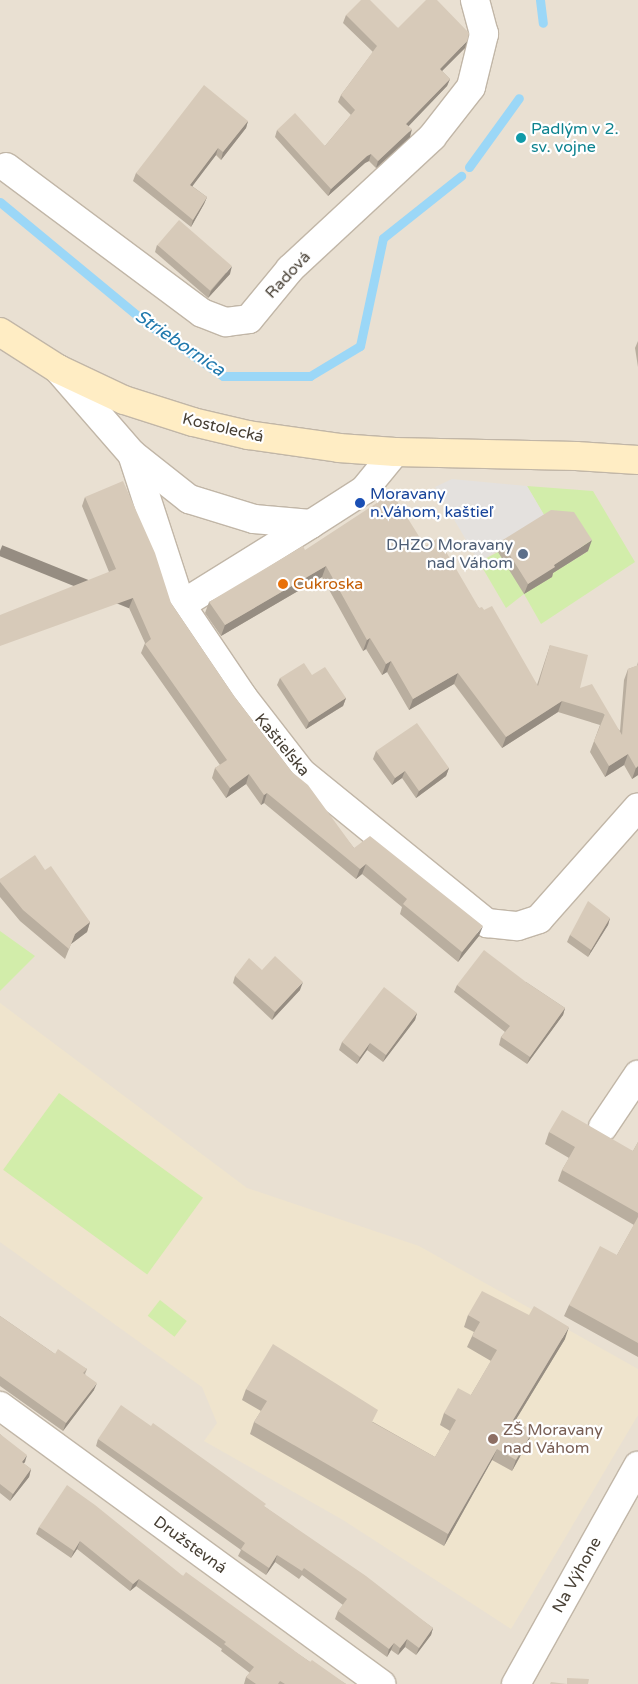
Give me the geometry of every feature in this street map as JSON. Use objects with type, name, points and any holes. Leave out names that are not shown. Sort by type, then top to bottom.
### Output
[{"type":"main road","name":"Kostolecká","points":[[0,332],[58,369],[124,400],[193,422],[292,443],[395,452],[576,456],[638,460]]},
{"type":"street","name":"Radová","points":[[6,167],[202,313],[226,322],[249,319],[290,269],[432,137],[470,87],[484,34],[476,0]]},
{"type":"street","name":"Kostolecká","points":[[58,369],[132,454],[189,499],[254,519],[311,524]]},
{"type":"street","points":[[181,605],[364,490],[395,452]]},
{"type":"street","name":"Kostolecká","points":[[132,454],[181,605]]},
{"type":"street","name":"Kaštieľska","points":[[181,605],[243,697],[301,772],[487,923],[518,926],[539,919],[638,807]]},
{"type":"street","points":[[603,1127],[638,1076]]},
{"type":"street","name":"Družstevná","points":[[0,1406],[381,1684]]},
{"type":"street","name":"Na Výhone","points":[[516,1684],[634,1481]]},
{"type":"shaded area","points":[[0,0],[638,0],[638,1684],[0,1684]]},
{"type":"shaded area","points":[[452,479],[527,486],[547,520],[479,562],[435,487]]},
{"type":"shaded area","points":[[0,1003],[247,1188],[419,1246],[638,1369],[638,1415],[511,1629],[343,1520],[204,1441],[217,1423],[202,1387],[0,1242]]},
{"type":"green space","points":[[527,486],[593,491],[635,562],[541,624],[524,594],[506,608],[479,562],[498,552],[547,570],[569,563],[588,551],[547,520]]},
{"type":"green space","points":[[0,931],[35,956],[0,991]]},
{"type":"green space","points":[[59,1093],[203,1198],[147,1274],[3,1170]]},
{"type":"green space","points":[[160,1300],[187,1321],[174,1337],[148,1316]]},
{"type":"building","points":[[361,0],[370,0],[398,28],[426,0],[437,0],[469,33],[467,41],[440,69],[450,79],[406,124],[412,129],[378,161],[371,154],[367,156],[331,189],[277,130],[295,113],[325,146],[355,110],[341,95],[377,46],[346,15]]},
{"type":"building","points":[[204,85],[248,121],[223,152],[218,148],[190,185],[207,197],[193,220],[136,173]]},
{"type":"building","points":[[179,220],[232,266],[210,291],[157,245]]},
{"type":"building","points":[[123,481],[155,553],[171,603],[234,696],[292,772],[308,785],[354,848],[370,836],[483,926],[462,952],[403,904],[407,899],[366,864],[360,869],[267,793],[264,795],[249,774],[230,788],[215,768],[227,760],[145,644],[151,639],[133,598],[0,646],[0,615],[116,569],[85,497]]},
{"type":"building","points":[[392,493],[425,546],[438,538],[479,608],[482,607],[484,610],[492,606],[538,686],[550,645],[588,655],[580,688],[592,684],[622,735],[628,669],[638,665],[638,766],[636,768],[628,754],[609,766],[594,741],[605,714],[562,701],[506,737],[458,673],[413,699],[391,661],[386,664],[370,638],[367,640],[326,566],[225,625],[209,602],[303,546],[305,550]]},
{"type":"building","points":[[551,510],[574,512],[592,540],[528,584],[501,541]]},
{"type":"building","points":[[304,663],[312,675],[325,667],[346,698],[309,722],[280,678]]},
{"type":"building","points":[[417,723],[449,768],[419,791],[405,771],[395,778],[376,751]]},
{"type":"building","points":[[35,855],[45,870],[51,866],[90,922],[75,934],[69,949],[23,910],[0,882],[0,879]]},
{"type":"building","points":[[588,901],[610,918],[591,950],[570,935]]},
{"type":"building","points":[[484,950],[526,982],[565,1008],[530,1057],[501,1037],[510,1026],[457,985]]},
{"type":"building","points":[[275,956],[303,982],[275,1012],[235,976],[249,958],[262,970]]},
{"type":"building","points":[[384,987],[417,1013],[386,1055],[370,1043],[360,1057],[342,1042]]},
{"type":"building","points":[[562,1110],[633,1151],[638,1142],[638,1213],[562,1170],[575,1147],[549,1132]]},
{"type":"building","points":[[638,1217],[638,1343],[569,1305],[600,1246],[617,1255]]},
{"type":"building","points":[[482,1291],[529,1315],[534,1306],[569,1327],[513,1420],[533,1431],[516,1460],[497,1449],[448,1534],[254,1422],[267,1401],[246,1389],[273,1344],[378,1410],[372,1422],[435,1457],[456,1420],[444,1413],[458,1388],[471,1395],[497,1350],[472,1336],[480,1322],[468,1315]]},
{"type":"building","points":[[0,1316],[55,1354],[58,1349],[87,1369],[83,1373],[97,1383],[66,1423],[0,1376]]},
{"type":"building","points":[[121,1405],[151,1426],[153,1423],[226,1475],[266,1504],[264,1506],[366,1576],[433,1628],[419,1648],[407,1639],[400,1648],[394,1643],[389,1649],[338,1611],[347,1599],[304,1568],[302,1571],[277,1555],[269,1568],[241,1549],[245,1543],[98,1439]]},
{"type":"building","points":[[0,1434],[27,1455],[22,1462],[31,1469],[13,1494],[0,1484]]},
{"type":"building","points":[[67,1485],[95,1505],[183,1576],[186,1572],[310,1662],[312,1660],[346,1684],[285,1684],[280,1681],[278,1684],[256,1684],[246,1677],[254,1667],[224,1644],[226,1642],[139,1579],[133,1584],[80,1541],[74,1551],[39,1527]]},
{"type":"building","points":[[567,1678],[589,1679],[588,1684],[567,1684]]},
{"type":"building","points":[[551,1682],[567,1684],[550,1684]]},
{"type":"waterway","name":"Striebornica","points":[[540,0],[543,23]]},
{"type":"waterway","name":"Striebornica","points":[[469,167],[519,98]]},
{"type":"waterway","name":"Striebornica","points":[[0,202],[145,322],[223,376],[310,376],[360,346],[383,238],[461,176]]},
{"type":"place","name":"Padlým v 2. sv. vojne","points":[[521,138]]},
{"type":"place","name":"Moravany n.Váhom, kaštieľ","points":[[360,503]]},
{"type":"place","name":"DHZO Moravany nad Váhom","points":[[523,554]]},
{"type":"place","name":"Cukroska","points":[[283,584]]},
{"type":"place","name":"ZŠ Moravany nad Váhom","points":[[493,1439]]}]
